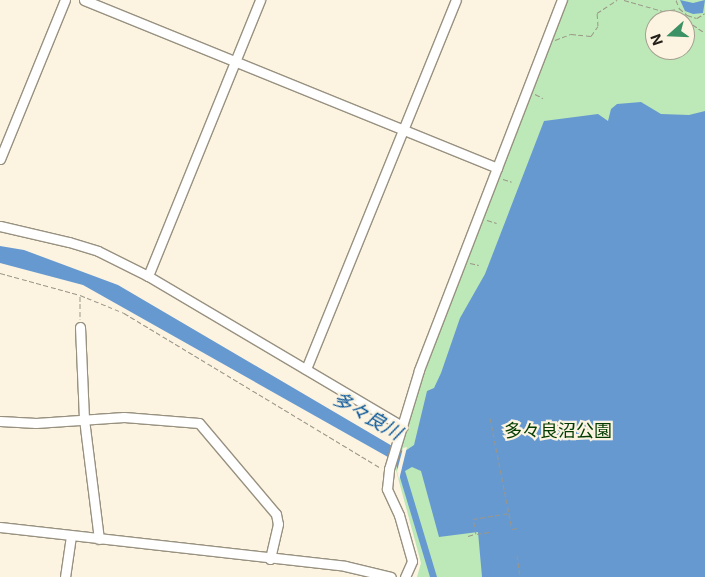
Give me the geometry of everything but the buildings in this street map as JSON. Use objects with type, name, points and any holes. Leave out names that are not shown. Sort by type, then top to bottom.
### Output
[{"type":"street","points":[[0,159],[65,0]]},
{"type":"street","points":[[84,0],[497,168]]},
{"type":"street","points":[[148,276],[260,0]]},
{"type":"street","points":[[306,369],[456,0]]},
{"type":"street","points":[[405,577],[412,566],[411,557],[399,515],[387,489],[388,471],[423,361],[558,2]]},
{"type":"street","points":[[0,226],[69,242],[148,276],[403,427]]},
{"type":"street","points":[[80,327],[84,419],[99,539]]},
{"type":"street","points":[[0,421],[36,423],[133,417],[199,423],[276,514],[278,524],[270,559]]},
{"type":"street","points":[[0,527],[345,566],[391,577]]},
{"type":"street","points":[[65,577],[70,536]]},
{"type":"path","points":[[555,40],[571,34],[591,36],[598,26],[597,13],[617,0]]},
{"type":"path","points":[[624,0],[659,10]]},
{"type":"path","points":[[676,0],[679,8],[692,17],[705,13]]},
{"type":"path","points":[[668,10],[679,8]]},
{"type":"path","points":[[534,94],[544,98]]},
{"type":"path","points":[[502,179],[512,182]]},
{"type":"path","points":[[487,220],[497,223]]},
{"type":"path","points":[[470,263],[479,266]]},
{"type":"path","points":[[0,273],[80,295],[124,313],[388,471]]},
{"type":"path","points":[[80,295],[80,327]]},
{"type":"path","points":[[490,418],[512,529],[519,528]]},
{"type":"path","points":[[476,534],[473,519],[509,513]]},
{"type":"path","points":[[468,536],[489,532]]},
{"type":"path","points":[[517,555],[520,577]]},
{"type":"green space","name":"多々良沼公園","points":[[567,0],[705,0],[705,577],[417,577],[421,563],[394,463],[426,365]]},
{"type":"water","points":[[680,0],[693,3],[705,0],[703,13],[695,14],[695,10],[685,10]]},
{"type":"water","name":"多々良沼公園","points":[[641,102],[661,114],[689,115],[705,111],[705,577],[482,577],[478,532],[439,537],[421,471],[412,467],[405,471],[437,577],[430,577],[395,461],[83,285],[0,263],[0,246],[24,250],[118,285],[399,450],[405,451],[414,445],[427,391],[434,388],[460,318],[485,274],[544,121],[598,114],[608,121],[611,109],[617,104]]},
{"type":"pier","points":[[407,447],[399,480],[397,471],[403,448]]},
{"type":"water label","name":"多々良川","points":[[367,416]]}]
